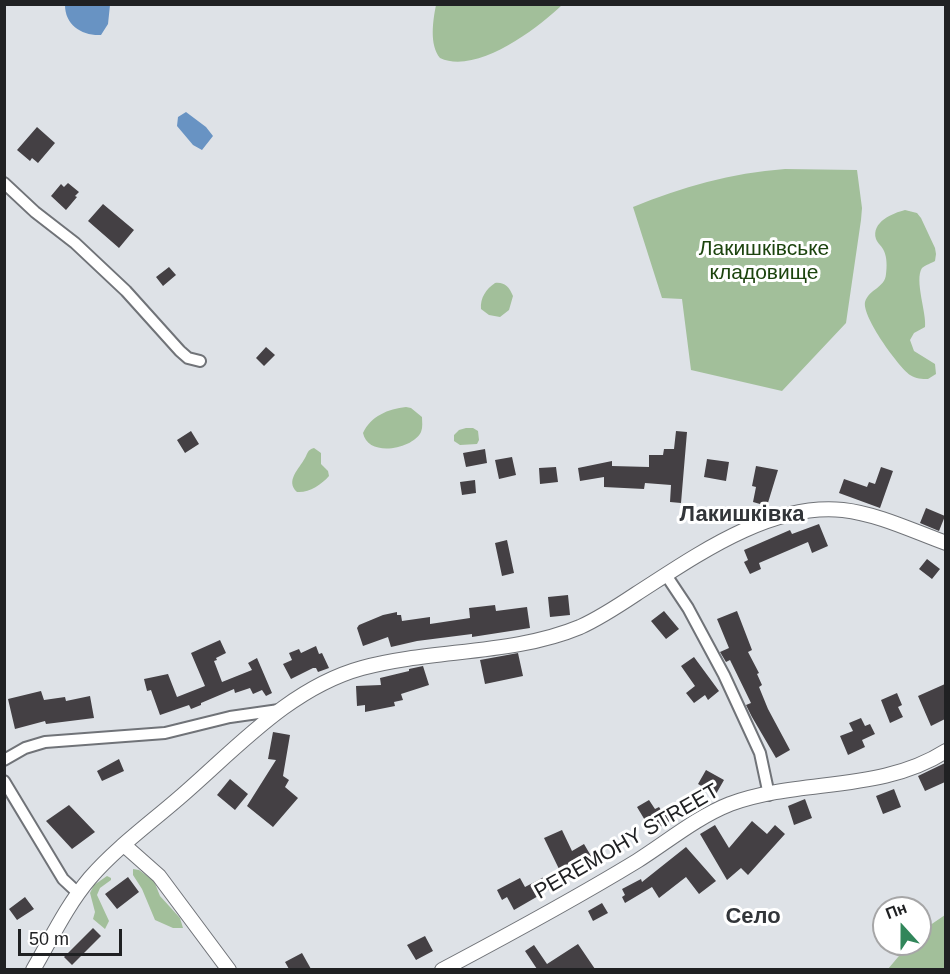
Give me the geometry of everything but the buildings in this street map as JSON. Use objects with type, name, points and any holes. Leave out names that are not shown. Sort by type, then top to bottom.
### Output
[{"type":"street","points":[[4,183],[35,212],[75,243],[126,291],[180,351],[188,358],[200,361]]},
{"type":"street","points":[[33,969],[78,893],[98,869],[281,710],[322,684],[364,667],[527,641],[566,632],[605,614],[718,544],[779,518],[813,510],[834,509],[862,514],[945,543]]},
{"type":"street","points":[[666,575],[688,608],[724,675],[760,753],[769,795]]},
{"type":"street","points":[[4,760],[25,748],[45,742],[165,733],[231,717],[281,710]]},
{"type":"street","name":"PEREMOHY STREET","points":[[442,969],[561,906],[717,810],[741,801],[769,795],[883,778],[915,767],[945,751]]},
{"type":"street","points":[[4,781],[63,879],[78,893]]},
{"type":"street","points":[[124,845],[144,861],[163,881],[228,969]]},
{"type":"green space","points":[[436,4],[562,5],[537,26],[505,47],[488,55],[455,62],[440,58],[434,46],[433,25]]},
{"type":"green space","name":"Лакишківське кладовище","points":[[785,169],[857,170],[862,208],[846,323],[782,391],[691,370],[682,299],[662,298],[633,207],[707,182]]},
{"type":"green space","points":[[905,210],[917,213],[921,218],[936,254],[935,261],[923,267],[920,273],[925,327],[914,333],[910,340],[914,351],[935,364],[936,374],[928,379],[914,377],[904,370],[875,329],[869,318],[865,302],[883,282],[886,274],[886,256],[876,239],[877,228],[884,219]]},
{"type":"green space","points":[[495,283],[506,286],[513,296],[509,310],[500,317],[489,315],[481,309],[484,294]]},
{"type":"green space","points":[[406,407],[411,408],[422,417],[422,430],[416,438],[409,443],[391,448],[373,446],[367,441],[363,433],[375,418]]},
{"type":"green space","points":[[466,428],[478,431],[477,444],[460,445],[454,441],[454,435]]},
{"type":"green space","points":[[314,448],[321,453],[321,464],[328,471],[329,476],[314,488],[297,492],[292,484],[294,475],[308,452]]},
{"type":"green space","points":[[133,869],[139,870],[154,881],[160,896],[180,918],[183,928],[173,928],[155,920],[142,889],[133,875]]},
{"type":"green space","points":[[107,876],[111,880],[100,888],[97,895],[109,921],[105,929],[93,919],[95,912],[90,893],[94,885]]},
{"type":"green space","points":[[945,915],[945,969],[888,969],[899,956],[932,956],[932,924]]},
{"type":"water","points":[[65,5],[110,5],[108,24],[101,35],[87,34],[71,24]]},
{"type":"water","points":[[186,112],[206,127],[213,136],[202,150],[193,145],[177,126],[178,117]]},
{"type":"district","name":"Лакишківка","points":[[742,515]]},
{"type":"district","name":"Село","points":[[753,917]]}]
